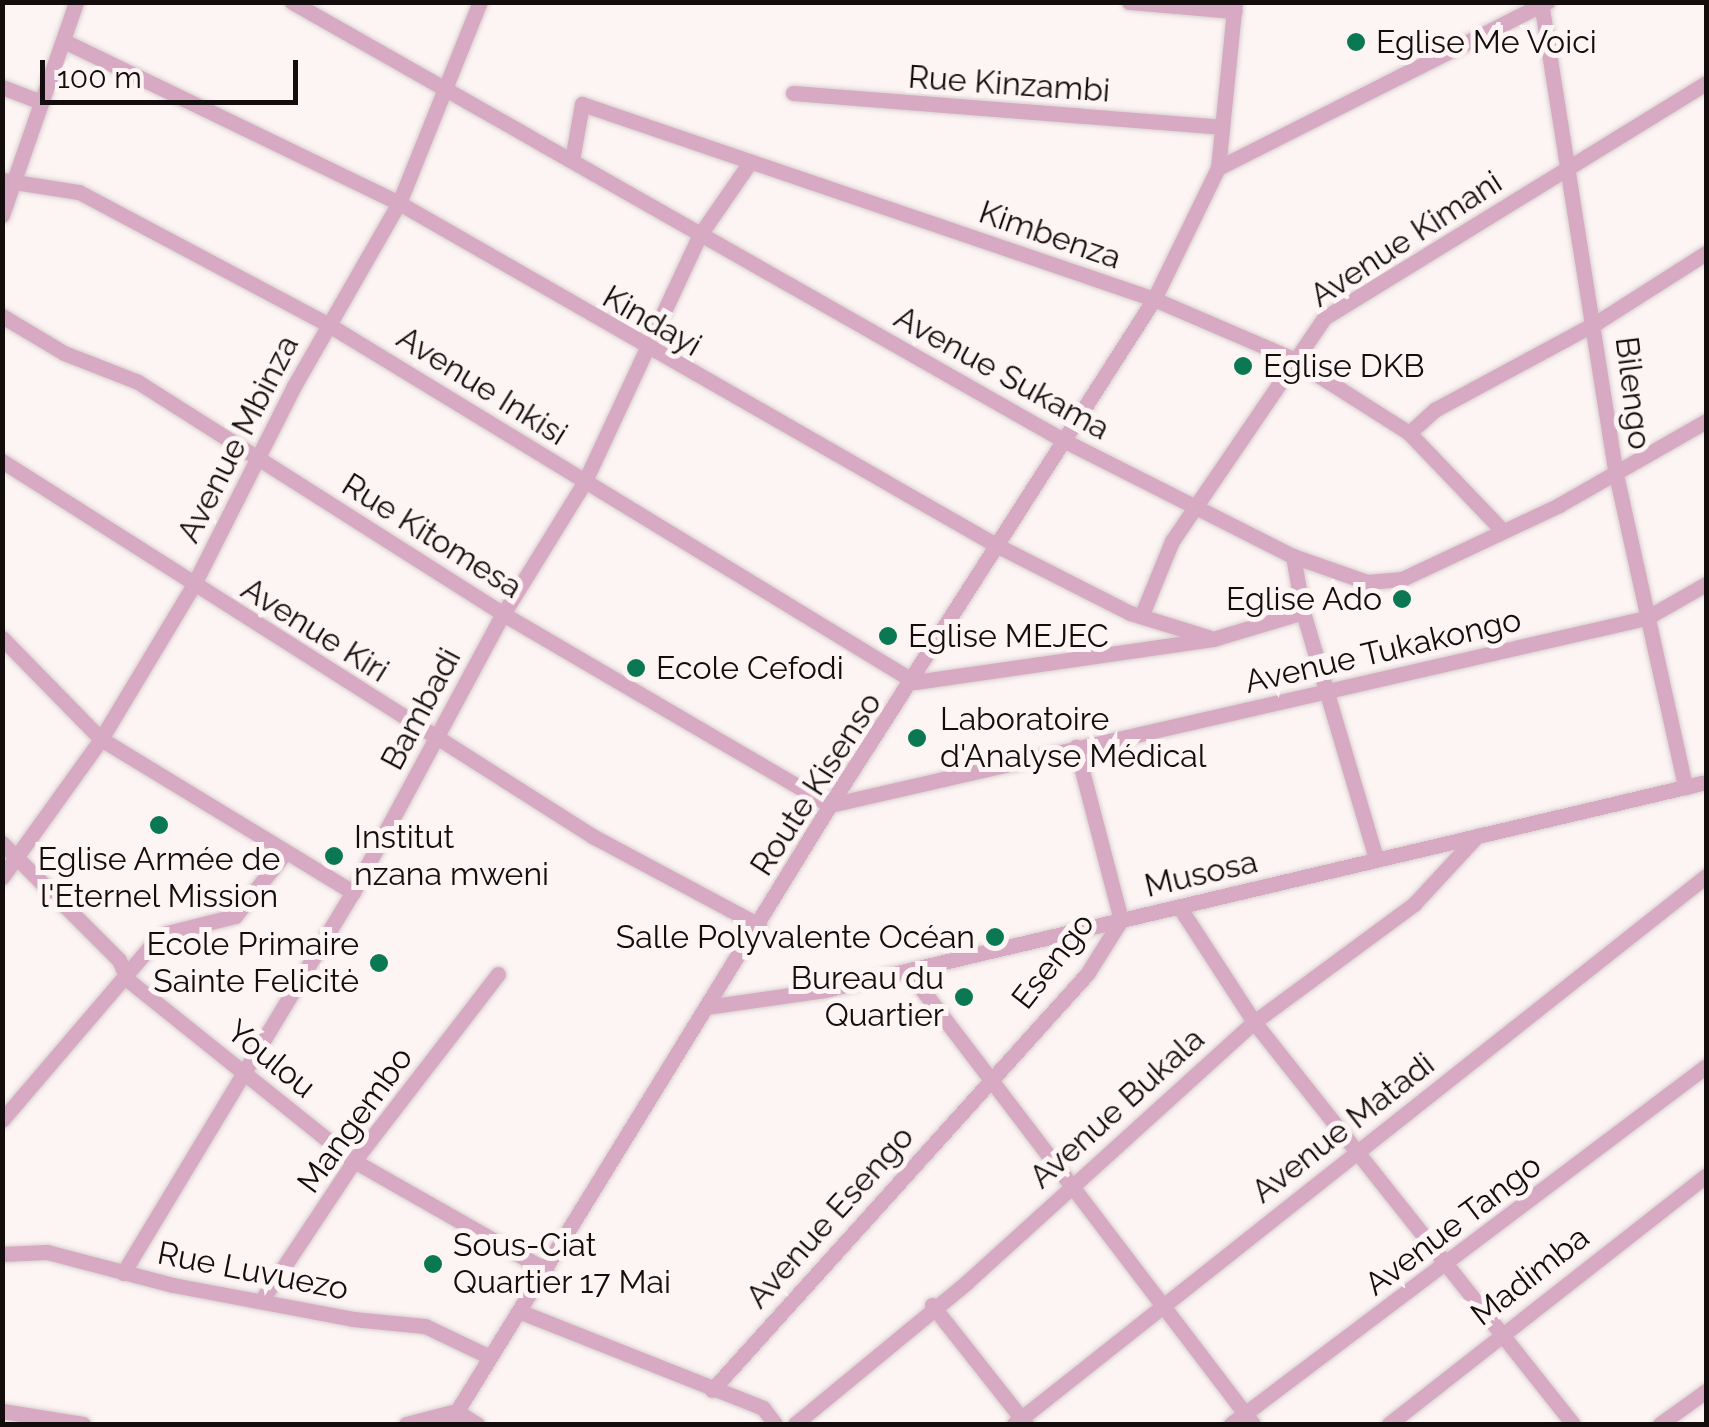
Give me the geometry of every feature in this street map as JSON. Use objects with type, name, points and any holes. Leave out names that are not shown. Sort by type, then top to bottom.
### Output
[{"type":"street","points":[[2,215],[11,180],[66,42],[76,2]]},
{"type":"street","name":"Avenue Sukama","points":[[292,2],[448,87],[699,236],[1062,440],[1293,556],[1367,582],[1402,579],[1706,421]]},
{"type":"street","name":"Avenue Mbinza","points":[[2,877],[101,739],[193,586],[329,325],[399,203],[480,2]]},
{"type":"street","points":[[1129,2],[1235,6]]},
{"type":"street","points":[[1218,168],[1543,4]]},
{"type":"street","name":"Bilengo","points":[[1543,4],[1596,323],[1615,470],[1684,788]]},
{"type":"street","name":"Route Kisenso","points":[[452,1418],[521,1312],[830,805],[914,682],[996,545],[1154,300],[1218,168],[1235,6]]},
{"type":"street","name":"Kindayi","points":[[66,42],[399,203],[646,350],[996,545],[1130,613],[1142,612],[1213,639]]},
{"type":"street","name":"Avenue Kimani","points":[[1142,612],[1172,541],[1200,506],[1291,358],[1324,318],[1706,82]]},
{"type":"street","points":[[2,87],[42,102]]},
{"type":"street","name":"Rue Kinzambi","points":[[792,93],[1222,127]]},
{"type":"street","name":"Kimbenza","points":[[572,160],[582,104],[1154,300],[1291,358],[1409,433],[1502,530]]},
{"type":"street","name":"Bambadi","points":[[122,1273],[240,1071],[352,892],[502,614],[584,483],[699,236],[750,162]]},
{"type":"street","name":"Avenue Inkisi","points":[[11,180],[79,192],[329,325],[442,388],[584,483],[914,682]]},
{"type":"street","points":[[1409,433],[1436,408],[1596,323],[1706,252]]},
{"type":"street","name":"Rue Kitomesa","points":[[2,316],[64,352],[138,382],[502,614],[830,805]]},
{"type":"street","name":"Avenue Kiri","points":[[2,462],[594,838],[759,925]]},
{"type":"street","points":[[1293,556],[1304,612],[1376,859]]},
{"type":"street","name":"Avenue Tukakongo","points":[[830,805],[887,797],[1076,747],[1327,694],[1646,618],[1706,584]]},
{"type":"street","points":[[914,682],[1213,639],[1304,612]]},
{"type":"street","points":[[2,638],[101,739],[352,892]]},
{"type":"street","name":"Esengo","points":[[989,1080],[1087,974],[1120,920],[1076,747]]},
{"type":"street","name":"Musosa","points":[[706,1008],[908,970],[1706,782]]},
{"type":"street","name":"Avenue Bukala","points":[[795,1424],[932,1306],[968,1282],[1066,1187],[1254,1022],[1414,904],[1477,836]]},
{"type":"street","name":"Youlou","points":[[2,843],[18,855],[73,921],[119,960],[128,980],[354,1161],[546,1270]]},
{"type":"street","points":[[2,1120],[167,933],[235,916],[284,854]]},
{"type":"street","name":"Avenue Matadi","points":[[1021,1422],[1356,1151],[1706,876]]},
{"type":"street","points":[[1180,908],[1254,1022],[1573,1424]]},
{"type":"street","points":[[908,970],[1066,1187],[1167,1304],[1249,1419]]},
{"type":"street","name":"Mangembo","points":[[260,1301],[354,1161],[498,974]]},
{"type":"street","name":"Avenue Tango","points":[[1231,1424],[1249,1419],[1706,1066]]},
{"type":"street","name":"Avenue Esengo","points":[[712,1390],[989,1080]]},
{"type":"street","name":"Madimba","points":[[1390,1424],[1499,1334],[1706,1175]]},
{"type":"street","name":"Rue Luvuezo","points":[[2,1254],[48,1252],[122,1273],[260,1301],[424,1326],[490,1357]]},
{"type":"street","points":[[932,1306],[1021,1422]]},
{"type":"street","points":[[521,1312],[763,1408],[775,1424]]},
{"type":"street","points":[[1660,1424],[1706,1391]]},
{"type":"street","points":[[2,1411],[84,1424]]},
{"type":"street","points":[[406,1424],[452,1418],[477,1424]]},
{"type":"place","name":"Eglise Me Voici","points":[[1356,42]]},
{"type":"place","name":"Eglise DKB","points":[[1243,366]]},
{"type":"place","name":"Eglise Ado","points":[[1402,599]]},
{"type":"place","name":"Eglise MEJEC","points":[[888,636]]},
{"type":"place","name":"Ecole Cefodi","points":[[636,668]]},
{"type":"place","name":"Laboratoire d'Analyse Médical","points":[[917,738]]},
{"type":"place","name":"Eglise Armée de l'Eternel Mission","points":[[159,825]]},
{"type":"place","name":"Institut nzana mweni","points":[[334,856]]},
{"type":"place","name":"Salle Polyvalente Océan","points":[[995,937]]},
{"type":"place","name":"Ecole Primaire Sainte Felicitė","points":[[379,963]]},
{"type":"place","name":"Bureau du Quartier","points":[[964,997]]},
{"type":"place","name":"Sous-Ciat Quartier 17 Mai","points":[[433,1264]]}]
